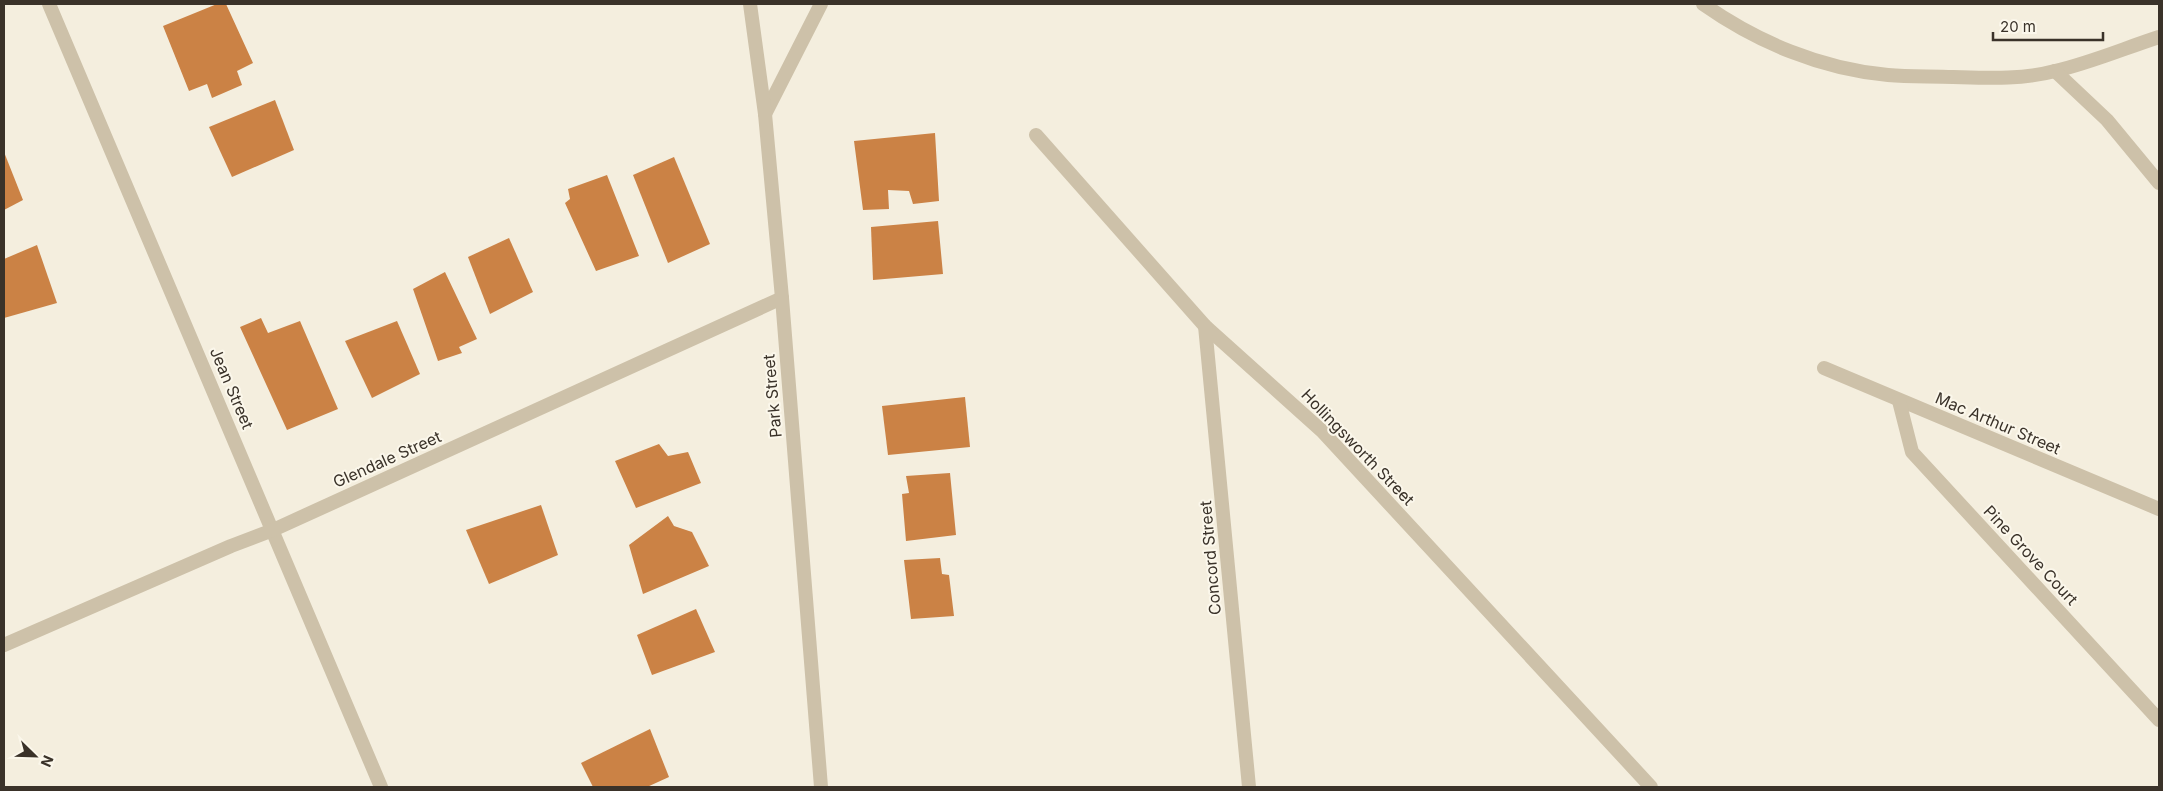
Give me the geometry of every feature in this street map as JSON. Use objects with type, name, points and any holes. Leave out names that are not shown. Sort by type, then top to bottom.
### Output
[{"type":"street","name":"Jean Street","points":[[49,4],[381,787]]},
{"type":"street","name":"Park Street","points":[[750,4],[765,114],[782,298],[821,787]]},
{"type":"street","points":[[765,114],[820,4]]},
{"type":"street","points":[[1703,4],[1750,34],[1789,52],[1842,67],[1888,75],[1998,78],[2055,71],[2159,37]]},
{"type":"street","points":[[2055,71],[2107,120],[2159,183]]},
{"type":"street","name":"Hollingsworth Street","points":[[1036,135],[1205,326],[1322,431],[1651,787]]},
{"type":"street","name":"Glendale Street","points":[[4,645],[231,546],[273,530],[782,298]]},
{"type":"street","name":"Concord Street","points":[[1205,326],[1249,787]]},
{"type":"street","name":"Mac Arthur Street","points":[[1824,368],[1898,401],[2159,509]]},
{"type":"street","name":"Pine Grove Court","points":[[1898,401],[1912,452],[2159,720]]},
{"type":"building","points":[[217,4],[226,4],[253,63],[237,71],[242,85],[212,98],[207,84],[189,91],[163,26]]},
{"type":"building","points":[[275,100],[294,150],[232,177],[209,127]]},
{"type":"building","points":[[935,133],[939,201],[913,204],[909,191],[888,190],[889,209],[863,210],[854,141]]},
{"type":"building","points":[[4,152],[23,200],[4,210]]},
{"type":"building","points":[[674,157],[710,244],[668,263],[633,175]]},
{"type":"building","points":[[607,175],[639,256],[596,271],[565,203],[570,199],[568,189]]},
{"type":"building","points":[[938,221],[943,274],[873,280],[871,227]]},
{"type":"building","points":[[509,238],[533,292],[490,314],[468,257]]},
{"type":"building","points":[[37,245],[57,303],[4,318],[4,259]]},
{"type":"building","points":[[445,272],[477,339],[459,347],[462,353],[438,361],[413,289]]},
{"type":"building","points":[[261,318],[268,333],[300,321],[338,409],[287,430],[240,327]]},
{"type":"building","points":[[397,321],[420,374],[372,398],[345,341]]},
{"type":"building","points":[[965,397],[970,447],[888,455],[882,406]]},
{"type":"building","points":[[659,444],[668,456],[688,452],[701,483],[636,508],[615,461]]},
{"type":"building","points":[[950,473],[956,535],[906,541],[902,494],[909,493],[906,476]]},
{"type":"building","points":[[541,505],[558,555],[489,584],[466,530]]},
{"type":"building","points":[[668,516],[674,526],[692,532],[709,566],[643,594],[629,545]]},
{"type":"building","points":[[940,558],[942,574],[949,575],[954,616],[911,619],[904,560]]},
{"type":"building","points":[[696,609],[715,652],[652,675],[637,635]]},
{"type":"building","points":[[650,729],[669,777],[647,787],[593,787],[581,763]]}]
